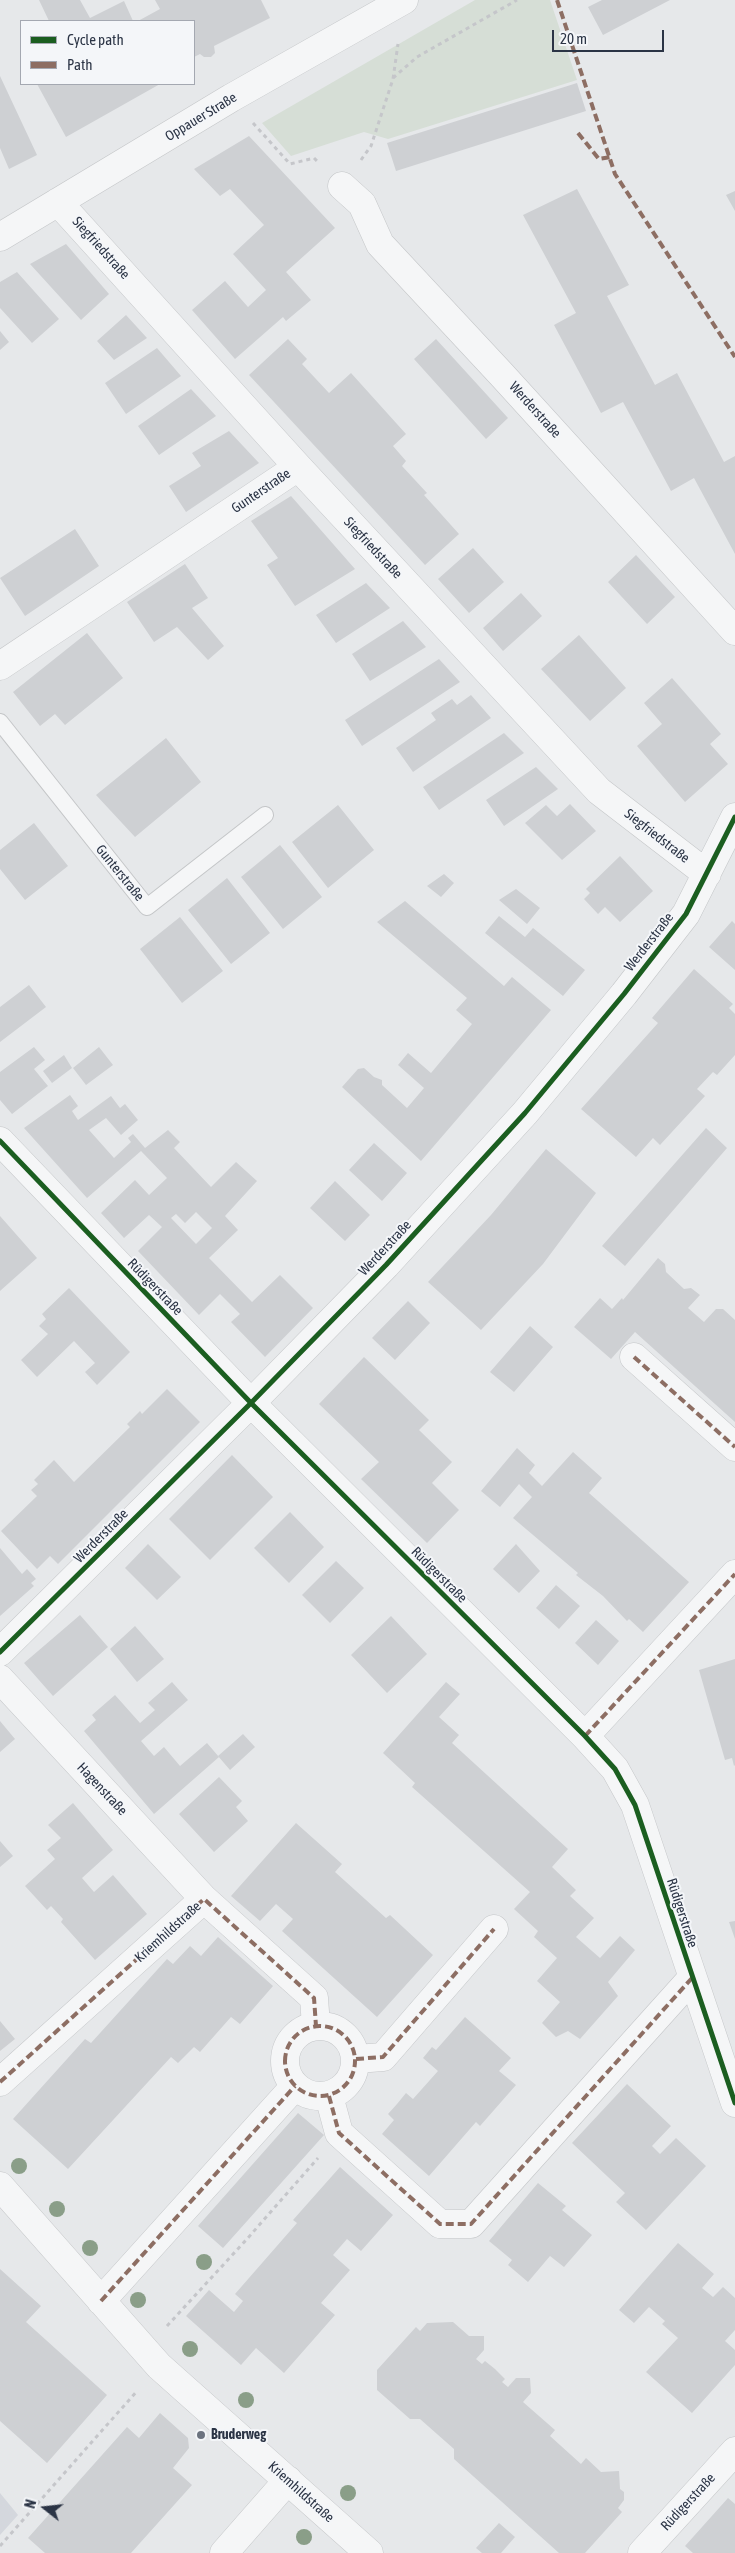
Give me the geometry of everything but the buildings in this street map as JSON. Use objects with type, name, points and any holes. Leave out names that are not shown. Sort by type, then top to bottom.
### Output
[{"type":"street","name":"Oppauer Straße","points":[[3,227],[58,202],[231,98],[394,6]]},
{"type":"street","name":"Werderstraße","points":[[342,186],[362,204],[380,244],[502,374],[735,631]]},
{"type":"street","name":"Siegfriedstraße","points":[[58,202],[298,466],[598,791],[707,874]]},
{"type":"street","name":"Gunterstraße","points":[[0,666],[298,466]]},
{"type":"street","name":"Werderstraße","points":[[0,1652],[251,1403],[386,1265],[524,1113],[624,994],[680,921],[707,874],[735,817]]},
{"type":"street","name":"Rüdigerstraße","points":[[2,1146],[251,1403],[585,1736],[615,1769],[635,1805],[735,2103]]},
{"type":"street","points":[[634,1357],[735,1448]]},
{"type":"street","points":[[585,1736],[735,1574]]},
{"type":"street","name":"Hagenstraße","points":[[0,1679],[204,1900]]},
{"type":"street","name":"Kriemhildstraße","points":[[0,2082],[204,1900],[314,1998],[316,2026]]},
{"type":"street","points":[[356,2059],[383,2057],[494,1929]]},
{"type":"street","points":[[329,2096],[339,2133],[440,2224],[471,2224],[692,1978]]},
{"type":"street","points":[[316,2026],[327,2026],[338,2030],[347,2038],[353,2048],[356,2059],[349,2083],[340,2091],[329,2096],[310,2095],[295,2086],[288,2077],[285,2066],[289,2045],[300,2033],[316,2026]]},
{"type":"street","points":[[101,2301],[295,2086]]},
{"type":"street","name":"Kriemhildstraße","points":[[0,2186],[152,2358],[369,2553]]},
{"type":"street","name":"Rüdigerstraße","points":[[642,2553],[735,2451]]},
{"type":"street","points":[[224,2553],[288,2480]]},
{"type":"lane","name":"Gunterstraße","points":[[0,722],[147,907],[265,815]]},
{"type":"path","points":[[393,78],[417,57],[517,0]]},
{"type":"path","points":[[231,98],[290,164],[314,158],[342,186],[371,146],[393,78],[398,42],[394,6]]},
{"type":"path","points":[[0,2546],[248,2239],[339,2133]]},
{"type":"shaded area","points":[[475,0],[550,0],[577,80],[388,139],[364,132],[291,156],[262,123]]},
{"type":"shaded area","points":[[0,2493],[18,2515],[0,2535]]},
{"type":"marked path","points":[[557,0],[615,174],[735,357]]},
{"type":"marked path","points":[[578,133],[599,159],[611,157]]},
{"type":"marked path","points":[[634,1357],[735,1447]]},
{"type":"marked path","points":[[585,1736],[735,1574]]},
{"type":"marked path","points":[[0,2082],[204,1899],[314,1998],[316,2026]]},
{"type":"marked path","points":[[356,2059],[383,2057],[494,1929]]},
{"type":"marked path","points":[[329,2096],[339,2133],[440,2224],[471,2224],[692,1978]]},
{"type":"marked path","points":[[320,2026],[333,2029],[345,2036],[352,2048],[355,2061],[352,2074],[345,2086],[333,2093],[320,2096],[307,2093],[295,2086],[288,2074],[285,2061],[288,2048],[295,2036],[307,2029],[320,2026]]},
{"type":"marked path","points":[[101,2301],[295,2086]]},
{"type":"cycle path","points":[[0,1652],[251,1403],[386,1265],[525,1113],[624,994],[686,914],[735,817]]},
{"type":"cycle path","points":[[0,1141],[251,1403],[585,1736],[615,1769],[635,1805],[735,2103]]},
{"type":"place","name":"Bruderweg","points":[[201,2435]]}]
